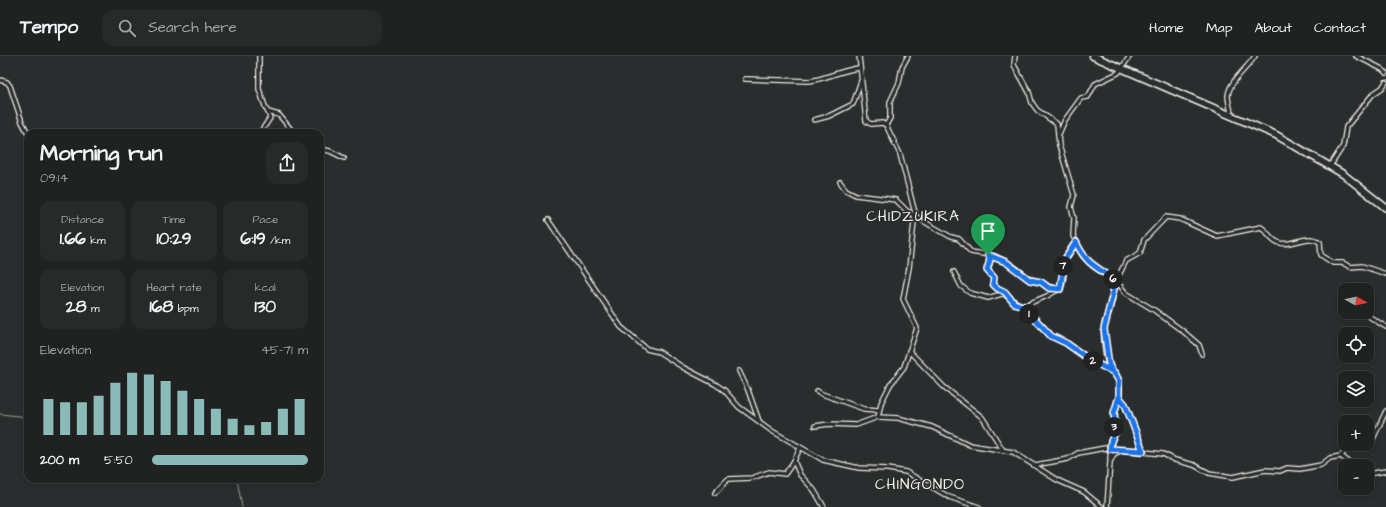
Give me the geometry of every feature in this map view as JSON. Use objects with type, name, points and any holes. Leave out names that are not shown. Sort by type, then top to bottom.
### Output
[{"type":"highway","points":[[1093,56],[1276,135],[1330,166],[1360,186],[1386,208]]},
{"type":"street","points":[[260,56],[259,89],[270,118],[263,129]]},
{"type":"street","points":[[859,56],[859,68],[866,121],[871,124],[882,123],[886,125],[900,154],[915,215],[912,230],[909,268],[903,296],[916,325],[904,367],[890,385],[879,410],[878,417]]},
{"type":"street","points":[[886,125],[890,118],[890,102],[899,83],[902,67],[908,56]]},
{"type":"street","points":[[1015,56],[1014,65],[1029,93],[1032,103],[1037,110],[1056,123],[1058,137],[1074,196],[1072,209],[1074,218],[1073,234],[1083,256],[1090,264],[1116,281],[1125,292],[1138,302],[1154,310],[1184,332],[1199,345],[1202,354]]},
{"type":"street","points":[[1058,137],[1065,120],[1081,98],[1087,98],[1095,84],[1118,73],[1120,68],[1130,56]]},
{"type":"street","points":[[1231,115],[1228,96],[1229,91],[1255,56]]},
{"type":"street","points":[[1356,56],[1368,61],[1386,73]]},
{"type":"street","points":[[745,79],[809,81],[819,80],[844,70],[859,68]]},
{"type":"street","points":[[0,80],[8,82],[26,129]]},
{"type":"street","points":[[814,120],[829,116],[853,104],[861,82]]},
{"type":"street","points":[[1330,166],[1343,146],[1346,127],[1373,94],[1382,88],[1386,82]]},
{"type":"street","points":[[268,112],[279,115],[291,129]]},
{"type":"street","points":[[324,150],[344,158]]},
{"type":"street","points":[[840,182],[846,190],[856,194],[896,200],[915,215],[951,237],[960,239],[971,252],[988,255],[1006,262],[1030,280],[1041,282],[1049,288],[1060,289]]},
{"type":"street","points":[[1107,507],[1110,449],[1111,441],[1116,431],[1114,413],[1119,397],[1119,381],[1109,365],[1106,354],[1104,329],[1116,281],[1126,261],[1140,253],[1144,240],[1168,216],[1200,227],[1216,236],[1261,227],[1272,239],[1280,243],[1286,244],[1302,239],[1316,240],[1320,243],[1321,255],[1332,263],[1343,263],[1350,267],[1362,266],[1386,274]]},
{"type":"street","points":[[548,220],[625,331],[647,349],[659,352],[684,368],[716,384],[727,393],[738,407],[759,422],[800,448],[828,462],[859,468],[888,469],[906,472],[950,497],[979,507]]},
{"type":"street","points":[[1060,289],[1065,259],[1076,242]]},
{"type":"street","points":[[988,255],[990,260],[987,269],[988,273],[994,278],[994,285],[1005,292],[1014,303],[1023,306],[1051,336],[1066,343],[1090,360],[1114,371]]},
{"type":"street","points":[[954,272],[961,286],[970,293],[988,298],[1005,292]]},
{"type":"street","points":[[1023,306],[1060,289]]},
{"type":"street","points":[[1373,319],[1386,327]]},
{"type":"street","points":[[909,351],[944,387],[982,417],[1003,450]]},
{"type":"street","points":[[739,371],[748,390],[759,422]]},
{"type":"street","points":[[818,391],[822,394],[864,409],[879,410]]},
{"type":"street","points":[[1119,397],[1125,404],[1143,451]]},
{"type":"street","points":[[1035,465],[1068,459],[1075,454],[1094,449],[1106,448],[1163,454],[1194,465],[1209,473],[1233,477],[1265,470],[1280,471],[1287,468],[1300,469],[1321,465],[1330,458],[1341,456],[1346,449],[1360,447],[1371,443],[1386,411]]},
{"type":"street","points":[[815,426],[829,424],[856,424],[878,417],[898,418],[932,427],[957,440],[970,444],[1020,454],[1057,480],[1084,492],[1102,507]]},
{"type":"street","points":[[715,493],[728,479],[752,478],[769,472],[786,474],[800,448]]},
{"type":"street","points":[[1110,459],[1114,454],[1121,450]]},
{"type":"street","points":[[1341,456],[1345,459]]},
{"type":"street","points":[[794,461],[800,475],[814,490],[824,507]]},
{"type":"street","points":[[1374,473],[1386,471]]},
{"type":"waterway","points":[[0,414],[24,417]]},
{"type":"waterway","points":[[238,483],[242,507]]},
{"type":"district","name":"CHIDZUKIRA","points":[[913,216]]},
{"type":"district","name":"CHINGONDO","points":[[920,484]]},
{"type":"route","points":[[988,255],[990,260],[987,270],[989,275],[994,278],[993,284],[997,288],[1005,292],[1014,303],[1023,306],[1039,325],[1051,336],[1066,343],[1090,360],[1114,371],[1115,373],[1117,377],[1119,381],[1119,397],[1114,413],[1114,428],[1116,431],[1111,441],[1110,449],[1137,452],[1143,451],[1141,443],[1134,432],[1125,404],[1119,397],[1119,386],[1119,381],[1117,377],[1115,373],[1114,371],[1109,365],[1106,354],[1104,329],[1105,319],[1108,315],[1116,281],[1090,264],[1083,256],[1076,242],[1070,249],[1065,259],[1062,285],[1060,289],[1049,288],[1041,282],[1030,280],[1006,262],[995,256],[988,255]]}]
